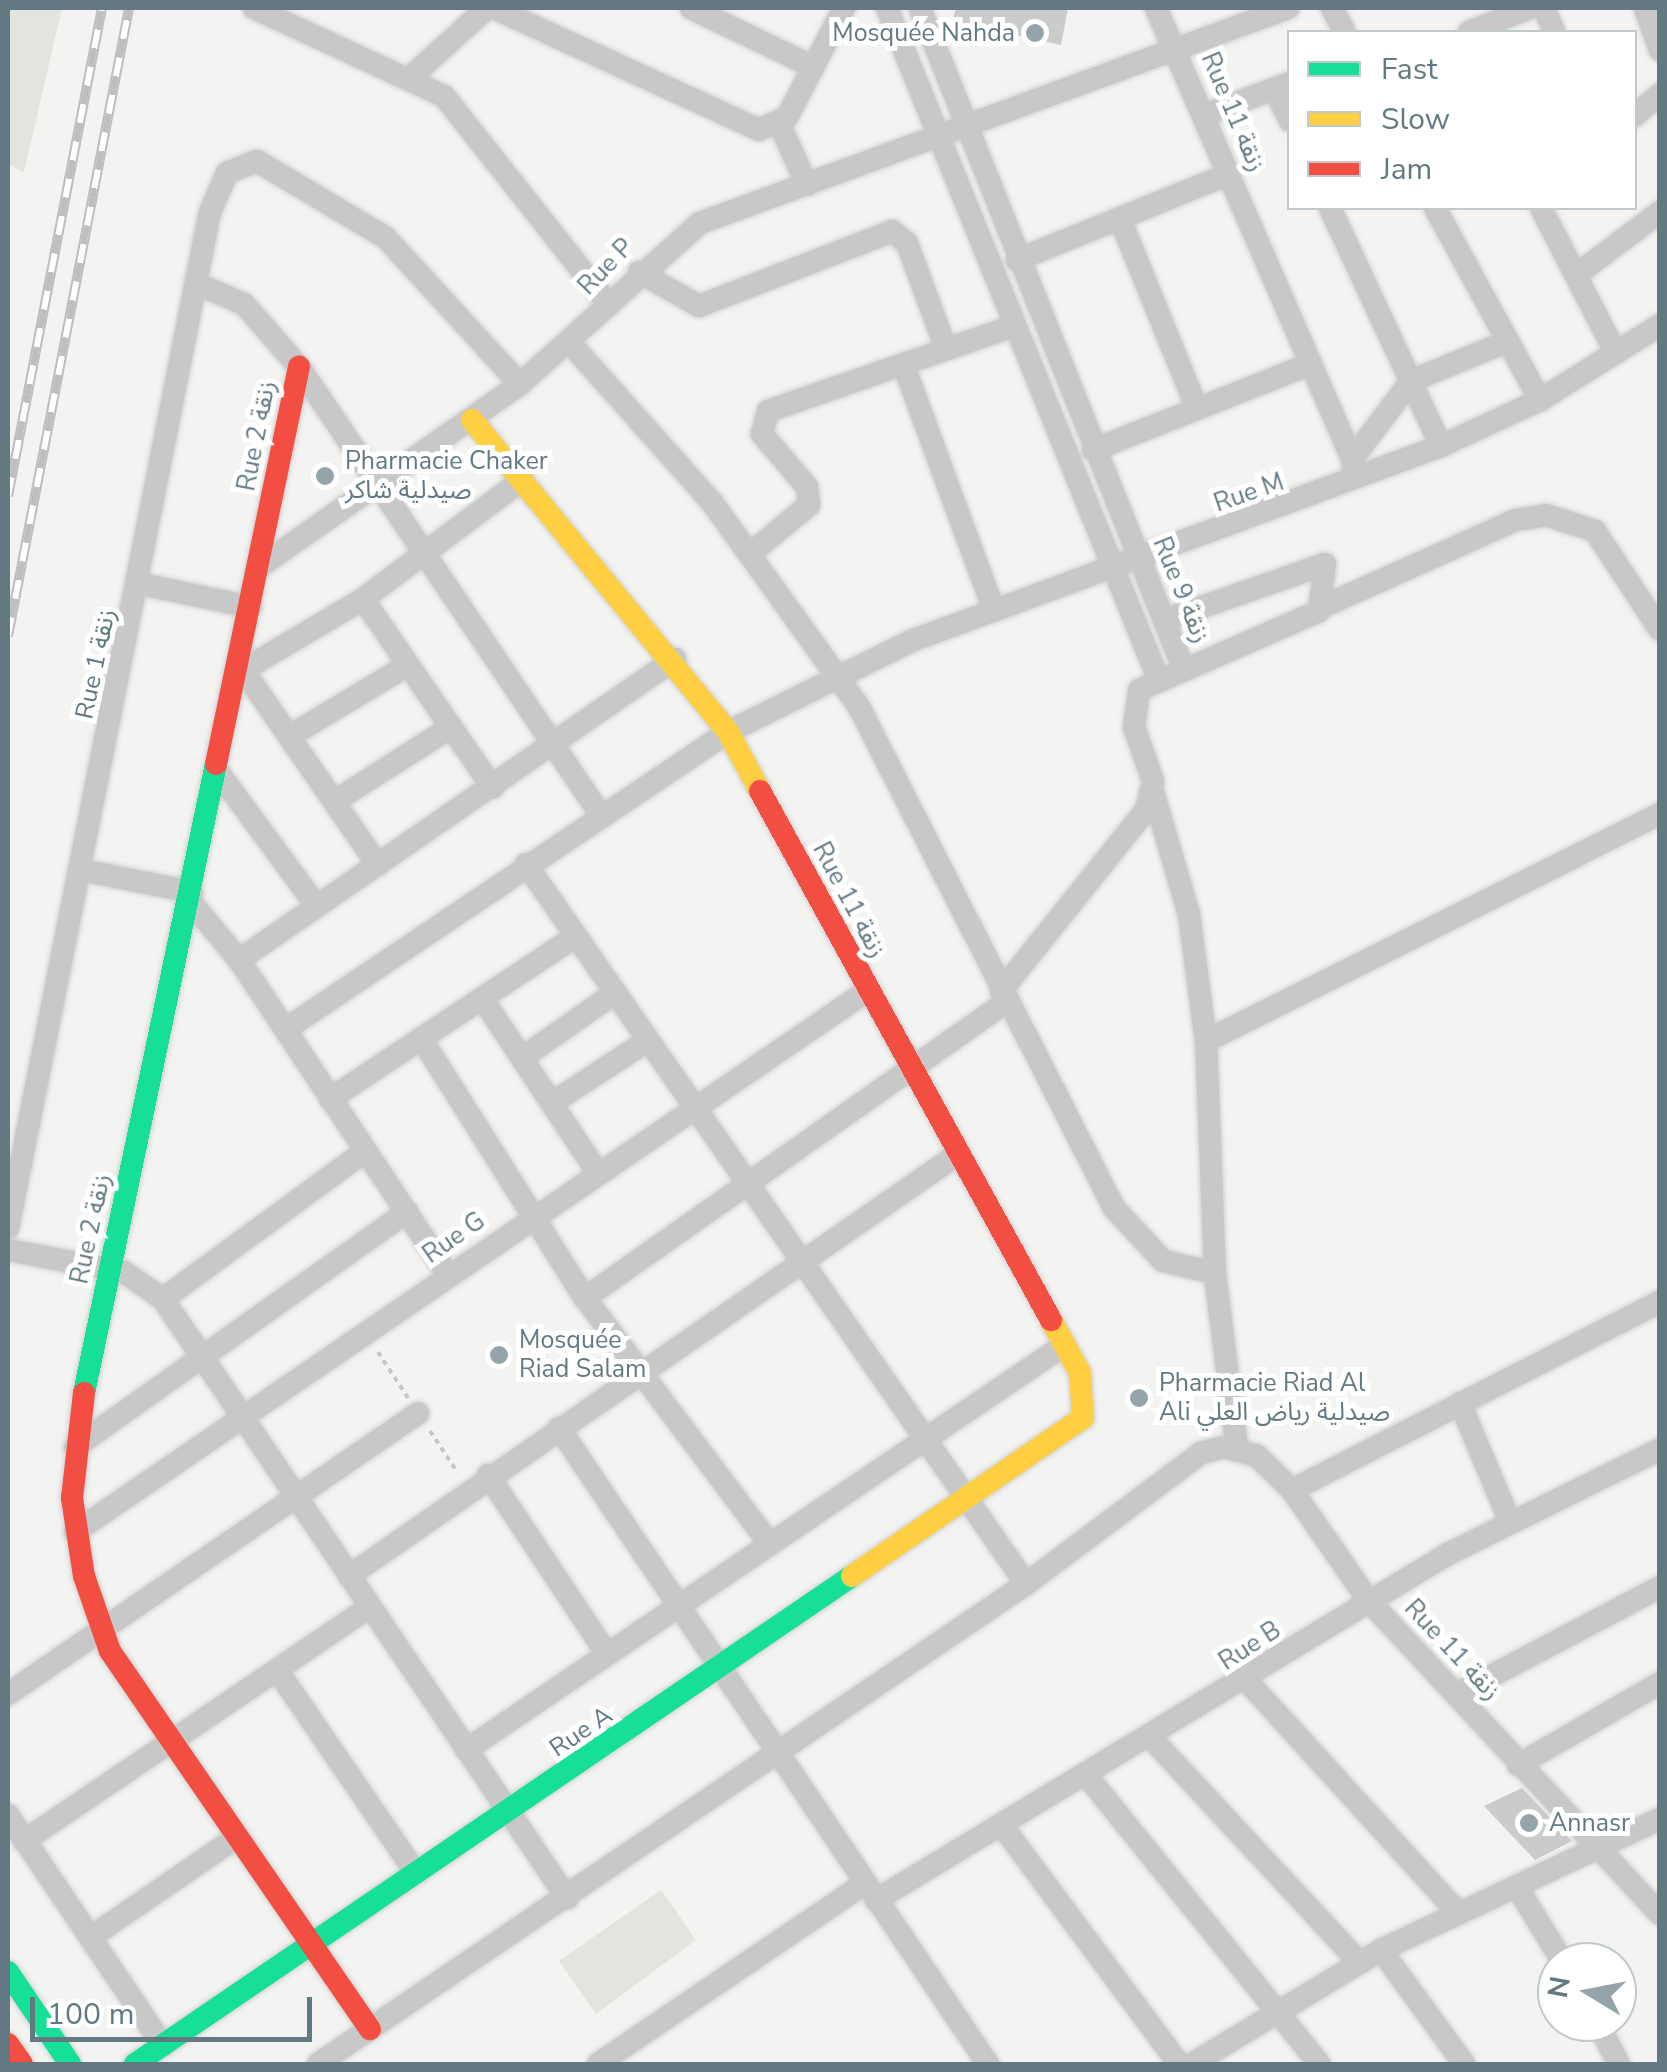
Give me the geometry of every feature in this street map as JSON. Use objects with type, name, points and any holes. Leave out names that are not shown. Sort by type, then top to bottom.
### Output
[{"type":"street","points":[[254,8],[413,75],[444,96],[608,304]]},
{"type":"street","points":[[413,75],[491,8],[733,124],[779,123]]},
{"type":"street","points":[[692,8],[813,67]]},
{"type":"street","points":[[779,123],[844,8]]},
{"type":"street","points":[[318,2064],[1026,1584],[1201,1453],[1237,1448],[1215,1273],[1206,1041],[1189,914],[1153,792],[1133,706],[1157,676],[887,8]]},
{"type":"street","name":"Rue 9 زنقة","points":[[920,8],[1017,260],[1182,665],[1157,676]]},
{"type":"street","name":"Rue 11 زنقة","points":[[1156,8],[1354,469]]},
{"type":"street","points":[[1176,50],[1288,8]]},
{"type":"street","points":[[1332,8],[1344,30]]},
{"type":"street","points":[[1474,30],[1530,8]]},
{"type":"street","points":[[1644,8],[1660,50]]},
{"type":"street","name":"Rue P","points":[[259,567],[520,384],[570,343],[639,272],[700,223],[1042,95],[1176,50]]},
{"type":"street","points":[[1204,115],[1282,87]]},
{"type":"street","points":[[1637,113],[1660,94]]},
{"type":"street","points":[[779,123],[807,185]]},
{"type":"street","name":"Rue 1 زنقة","points":[[8,1228],[226,172],[251,161],[281,174],[411,259],[520,384]]},
{"type":"street","points":[[1017,260],[1229,174]]},
{"type":"street","points":[[1331,210],[1441,446]]},
{"type":"street","points":[[1436,210],[1540,400]]},
{"type":"street","points":[[1542,210],[1616,353]]},
{"type":"street","points":[[1576,275],[1630,218],[1660,212]]},
{"type":"street","points":[[1120,218],[1196,409]]},
{"type":"street","points":[[639,272],[699,306],[892,231],[906,243],[946,349]]},
{"type":"street","points":[[200,285],[244,304],[299,367],[600,814]]},
{"type":"street","name":"Rue M","points":[[286,1029],[600,814],[728,732],[994,612],[1140,560],[1354,469],[1441,446],[1540,400],[1660,325]]},
{"type":"street","points":[[750,554],[809,505],[806,487],[762,434],[765,413],[1014,326]]},
{"type":"street","points":[[1354,469],[1411,381],[1506,342]]},
{"type":"street","points":[[570,343],[750,554],[841,679],[1003,997],[1137,1241],[1163,1261],[1215,1273]]},
{"type":"street","points":[[1093,450],[1310,364]]},
{"type":"street","points":[[904,366],[994,612]]},
{"type":"street","name":"Rue 2 زنقة","points":[[299,367],[251,607],[242,674],[74,1447],[75,1532],[100,1629],[170,1740],[370,2029]]},
{"type":"street","name":"Rue 11 زنقة","points":[[472,420],[675,659],[728,732],[1063,1346],[1086,1405],[1057,1443]]},
{"type":"street","points":[[378,865],[290,736],[242,674],[363,599],[522,480]]},
{"type":"street","points":[[1182,665],[1314,612],[1516,520],[1546,515],[1596,531],[1660,630]]},
{"type":"street","points":[[1166,620],[1325,564],[1314,612]]},
{"type":"street","points":[[140,584],[251,607]]},
{"type":"street","points":[[363,599],[493,788]]},
{"type":"street","points":[[240,960],[675,659]]},
{"type":"street","points":[[290,736],[408,664]]},
{"type":"street","points":[[335,802],[451,726]]},
{"type":"street","points":[[218,772],[317,907]]},
{"type":"street","points":[[585,1298],[912,1068],[1003,997],[1153,792]]},
{"type":"street","points":[[1206,1041],[1660,814]]},
{"type":"street","points":[[526,864],[745,1187],[966,1505],[1026,1584]]},
{"type":"street","points":[[80,870],[191,896],[240,960],[449,1276]]},
{"type":"street","points":[[330,1099],[576,936]]},
{"type":"street","name":"Rue G","points":[[75,1532],[449,1276],[596,1170],[866,991]]},
{"type":"street","points":[[522,1058],[614,993]]},
{"type":"street","points":[[482,998],[596,1170]]},
{"type":"street","points":[[421,1038],[585,1298],[768,1542]]},
{"type":"street","points":[[552,1103],[647,1041]]},
{"type":"street","points":[[163,1299],[365,1151]]},
{"type":"street","points":[[349,1576],[488,1475],[802,1265],[958,1154]]},
{"type":"street","points":[[74,1447],[200,1354],[407,1212]]},
{"type":"street","points":[[8,1250],[111,1268],[163,1299],[567,1898]]},
{"type":"street","points":[[1292,1490],[1660,1302]]},
{"type":"street","points":[[466,1750],[768,1542],[1063,1346]]},
{"type":"street","points":[[1460,1404],[1510,1522]]},
{"type":"street","points":[[8,1694],[418,1413]]},
{"type":"street","points":[[559,1428],[982,2062]]},
{"type":"street","name":"Rue A","points":[[136,2064],[1057,1443]]},
{"type":"street","name":"Rue 11 زنقة","points":[[1237,1448],[1292,1490],[1369,1602],[1660,1914]]},
{"type":"street","name":"Rue B","points":[[870,1892],[1003,1827],[1248,1682],[1369,1602],[1510,1522],[1660,1449]]},
{"type":"street","points":[[488,1475],[607,1654]]},
{"type":"street","points":[[1457,1694],[1660,1587]]},
{"type":"street","points":[[24,1841],[370,1607]]},
{"type":"street","points":[[277,1670],[416,1873]]},
{"type":"street","points":[[1248,1682],[1456,1912]]},
{"type":"street","points":[[1518,1765],[1660,1684]]},
{"type":"street","points":[[1151,1738],[1359,1962]]},
{"type":"street","points":[[1087,1776],[1319,2064]]},
{"type":"street","points":[[8,1816],[162,2046]]},
{"type":"street","points":[[1192,2064],[1275,2009],[1381,1950],[1660,1819]]},
{"type":"street","points":[[1003,1827],[1179,2064]]},
{"type":"street","points":[[91,1937],[237,1838]]},
{"type":"street","points":[[1517,1888],[1551,1942]]},
{"type":"street","points":[[605,2062],[870,1892]]},
{"type":"street","points":[[1381,1950],[1464,2064]]},
{"type":"street","points":[[8,1972],[70,2064]]},
{"type":"street","points":[[8,2044],[22,2064]]},
{"type":"shaded area","points":[[8,8],[62,8],[24,172],[8,164]]},
{"type":"shaded area","points":[[661,1890],[696,1940],[596,2014],[559,1961]]},
{"type":"building","name":"Mosquée Nahda","points":[[956,8],[1068,8],[1061,45],[952,22]]},
{"type":"building","name":"Annasr","points":[[1522,1788],[1572,1841],[1535,1860],[1484,1806]]},
{"type":"railway","points":[[8,496],[102,8]]},
{"type":"railway","points":[[8,636],[129,8]]},
{"type":"traffic: fast","points":[[84,1393],[216,764]]},
{"type":"traffic: fast","points":[[135,2064],[852,1576]]},
{"type":"traffic: fast","points":[[8,1972],[70,2064]]},
{"type":"traffic: slow","points":[[472,420],[728,732],[760,791]]},
{"type":"traffic: slow","points":[[852,1576],[1083,1418],[1080,1373],[1051,1320]]},
{"type":"traffic: jam","points":[[216,764],[299,367]]},
{"type":"traffic: jam","points":[[760,791],[1051,1320]]},
{"type":"traffic: jam","points":[[84,1393],[72,1498],[84,1576],[110,1651],[370,2029]]},
{"type":"traffic: jam","points":[[8,2044],[22,2064]]},
{"type":"place","name":"Mosquée Nahda","points":[[1035,33]]},
{"type":"place","name":"Pharmacie Chaker صيدلية شاكر","points":[[325,476]]},
{"type":"place","name":"Mosquée Riad Salam","points":[[499,1355]]},
{"type":"place","name":"Pharmacie Riad Al Ali صيدلية رياض العلي","points":[[1139,1398]]},
{"type":"place","name":"Annasr","points":[[1529,1823]]}]
